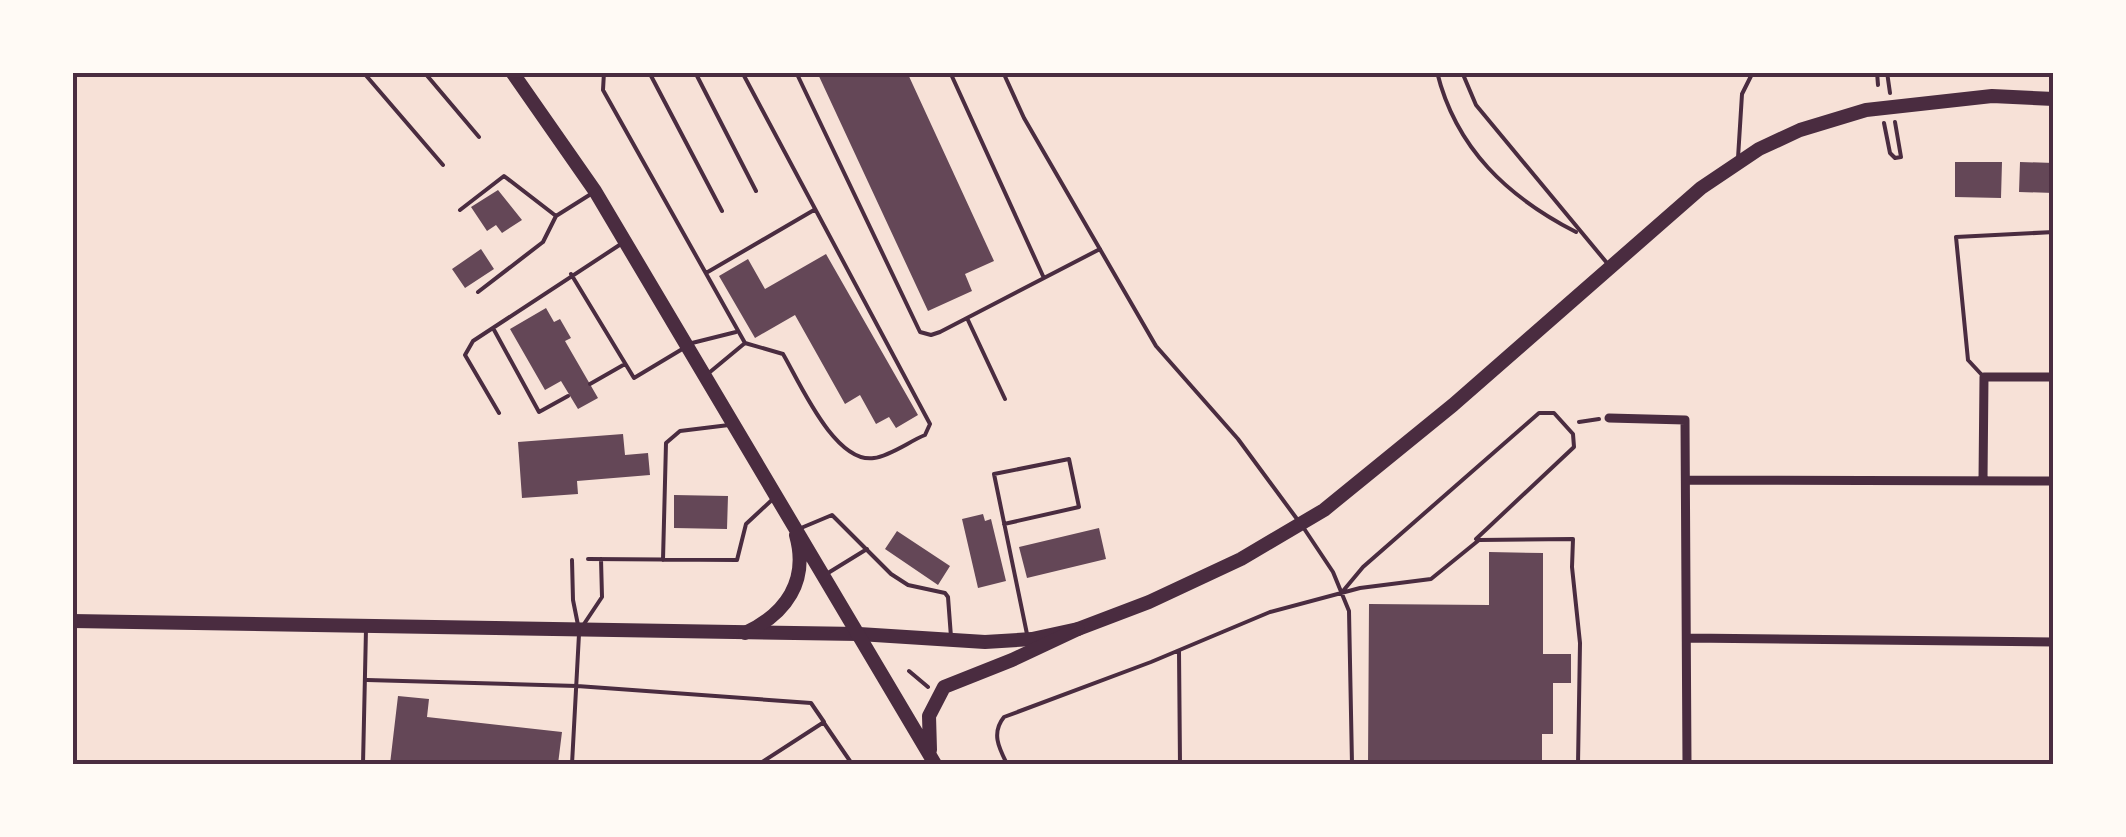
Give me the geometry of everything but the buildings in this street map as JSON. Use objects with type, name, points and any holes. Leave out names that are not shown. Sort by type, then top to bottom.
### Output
[{"type":"main road","points":[[514,73],[595,191],[933,760]]},
{"type":"main road","points":[[933,760],[929,716],[944,687],[1226,566],[1324,510],[1453,405],[1701,188],[1738,163],[1800,130],[1866,110],[1992,96],[2054,99]]},
{"type":"main road","points":[[745,633],[782,610],[794,591],[799,562],[794,525]]},
{"type":"main road","points":[[72,621],[859,634],[984,642],[1028,639],[1078,629]]},
{"type":"street","points":[[1983,480],[1984,377],[2054,377]]},
{"type":"street","points":[[1608,418],[1686,420],[1687,764]]},
{"type":"street","points":[[1688,480],[2054,481]]},
{"type":"street","points":[[1688,638],[2054,642]]},
{"type":"lane","points":[[363,72],[443,164]]},
{"type":"lane","points":[[424,72],[480,137]]},
{"type":"lane","points":[[604,72],[604,90],[745,343],[784,354],[836,443],[853,455],[874,458],[925,435],[930,424],[742,72]]},
{"type":"lane","points":[[649,72],[722,212]]},
{"type":"lane","points":[[694,72],[756,192]]},
{"type":"lane","points":[[796,72],[920,332],[940,332],[1100,249]]},
{"type":"lane","points":[[950,72],[1043,276]]},
{"type":"lane","points":[[1003,72],[1024,118],[1156,346],[1238,439],[1301,524],[1342,591],[1351,624],[1352,764]]},
{"type":"lane","points":[[1436,72],[1460,135],[1477,156],[1520,200],[1581,235]]},
{"type":"lane","points":[[1462,72],[1476,105],[1611,267]]},
{"type":"lane","points":[[1738,163],[1742,94],[1752,72]]},
{"type":"lane","points":[[460,210],[504,176],[556,216]]},
{"type":"lane","points":[[478,292],[543,242],[556,216],[595,191]]},
{"type":"lane","points":[[706,273],[815,210]]},
{"type":"lane","points":[[1984,377],[1968,360],[1956,237],[2054,232]]},
{"type":"lane","points":[[499,413],[465,355],[473,341],[626,242]]},
{"type":"lane","points":[[572,274],[634,378],[688,345],[738,331]]},
{"type":"lane","points":[[967,318],[1005,400]]},
{"type":"lane","points":[[492,328],[539,412],[568,396]]},
{"type":"lane","points":[[706,375],[745,343]]},
{"type":"lane","points":[[590,384],[625,364]]},
{"type":"lane","points":[[1007,764],[997,743],[996,728],[1004,717],[1270,612],[1342,591],[1432,579],[1574,446],[1567,424],[1554,413],[1540,413],[1363,567],[1342,591]]},
{"type":"lane","points":[[663,560],[666,443],[680,431],[735,424]]},
{"type":"lane","points":[[1004,524],[1080,507],[1069,459],[994,474],[1004,524],[1028,639]]},
{"type":"lane","points":[[588,559],[738,560],[746,524],[777,496]]},
{"type":"lane","points":[[794,525],[832,515],[890,574],[908,585],[944,593],[948,597],[951,640]]},
{"type":"lane","points":[[1472,543],[1490,538],[1573,539],[1580,643],[1578,764]]},
{"type":"lane","points":[[824,576],[867,549]]},
{"type":"lane","points":[[580,630],[602,598],[601,559]]},
{"type":"lane","points":[[572,560],[573,600],[580,630],[572,764]]},
{"type":"lane","points":[[363,764],[366,624]]},
{"type":"lane","points":[[1179,651],[1180,764]]},
{"type":"lane","points":[[367,680],[577,686],[811,703],[852,764]]},
{"type":"lane","points":[[759,764],[824,722]]},
{"type":"path","points":[[1877,73],[1878,85]]},
{"type":"path","points":[[1567,424],[1608,418]]},
{"type":"path","points":[[909,670],[928,688]]}]
